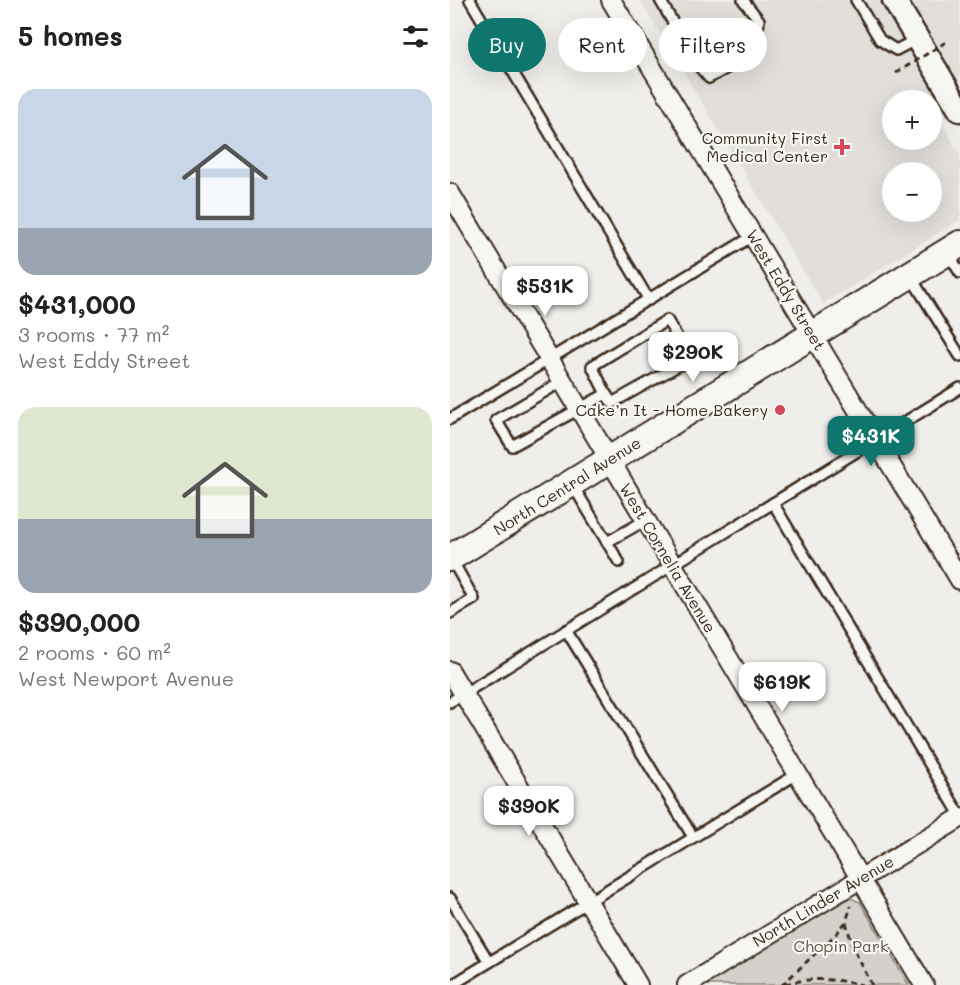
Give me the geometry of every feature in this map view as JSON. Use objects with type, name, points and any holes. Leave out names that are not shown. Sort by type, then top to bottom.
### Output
[{"type":"main road","name":"North Central Avenue","points":[[450,558],[909,275],[956,256]]},
{"type":"street","name":"West Eddy Street","points":[[611,0],[960,580]]},
{"type":"street","points":[[894,0],[960,110]]},
{"type":"street","name":"West Cornelia Avenue","points":[[450,193],[924,985]]},
{"type":"street","points":[[450,670],[457,697],[588,902],[638,985]]},
{"type":"street","name":"North Linder Avenue","points":[[687,985],[960,816]]},
{"type":"lane","points":[[470,0],[649,300]]},
{"type":"lane","points":[[660,0],[670,18]]},
{"type":"lane","points":[[743,0],[757,18]]},
{"type":"lane","points":[[856,0],[880,40],[896,50],[917,39]]},
{"type":"lane","points":[[704,72],[709,78],[720,72]]},
{"type":"lane","points":[[450,419],[753,236]]},
{"type":"lane","points":[[909,275],[960,356]]},
{"type":"lane","points":[[667,320],[690,359],[612,404],[606,394],[592,366],[667,320]]},
{"type":"lane","points":[[563,381],[496,420],[512,446],[606,394]]},
{"type":"lane","points":[[457,697],[960,388]]},
{"type":"lane","points":[[572,483],[619,562]]},
{"type":"lane","points":[[772,503],[960,816]]},
{"type":"lane","points":[[607,542],[646,520]]},
{"type":"lane","points":[[450,558],[474,599],[450,614]]},
{"type":"lane","points":[[566,630],[693,837]]},
{"type":"lane","points":[[452,985],[797,774]]},
{"type":"lane","points":[[450,898],[489,962]]},
{"type":"path","points":[[896,73],[946,42]]},
{"type":"path","points":[[850,906],[846,922],[853,948],[872,985]]},
{"type":"path","points":[[782,985],[807,963],[846,922]]},
{"type":"path","points":[[782,985],[818,978],[862,985]]},
{"type":"shaded area","name":"Community First Medical Center","points":[[640,0],[960,0],[960,102],[942,113],[942,90],[882,90],[882,150],[942,150],[942,124],[960,154],[960,220],[823,304],[683,72],[767,72],[767,18],[659,18],[659,32]]},
{"type":"green space","name":"Chopin Park","points":[[848,897],[860,902],[909,985],[704,985]]},
{"type":"place","name":"Community First Medical Center","points":[[842,147]]},
{"type":"place","name":"Cake’n It - Home Bakery","points":[[780,410]]}]
